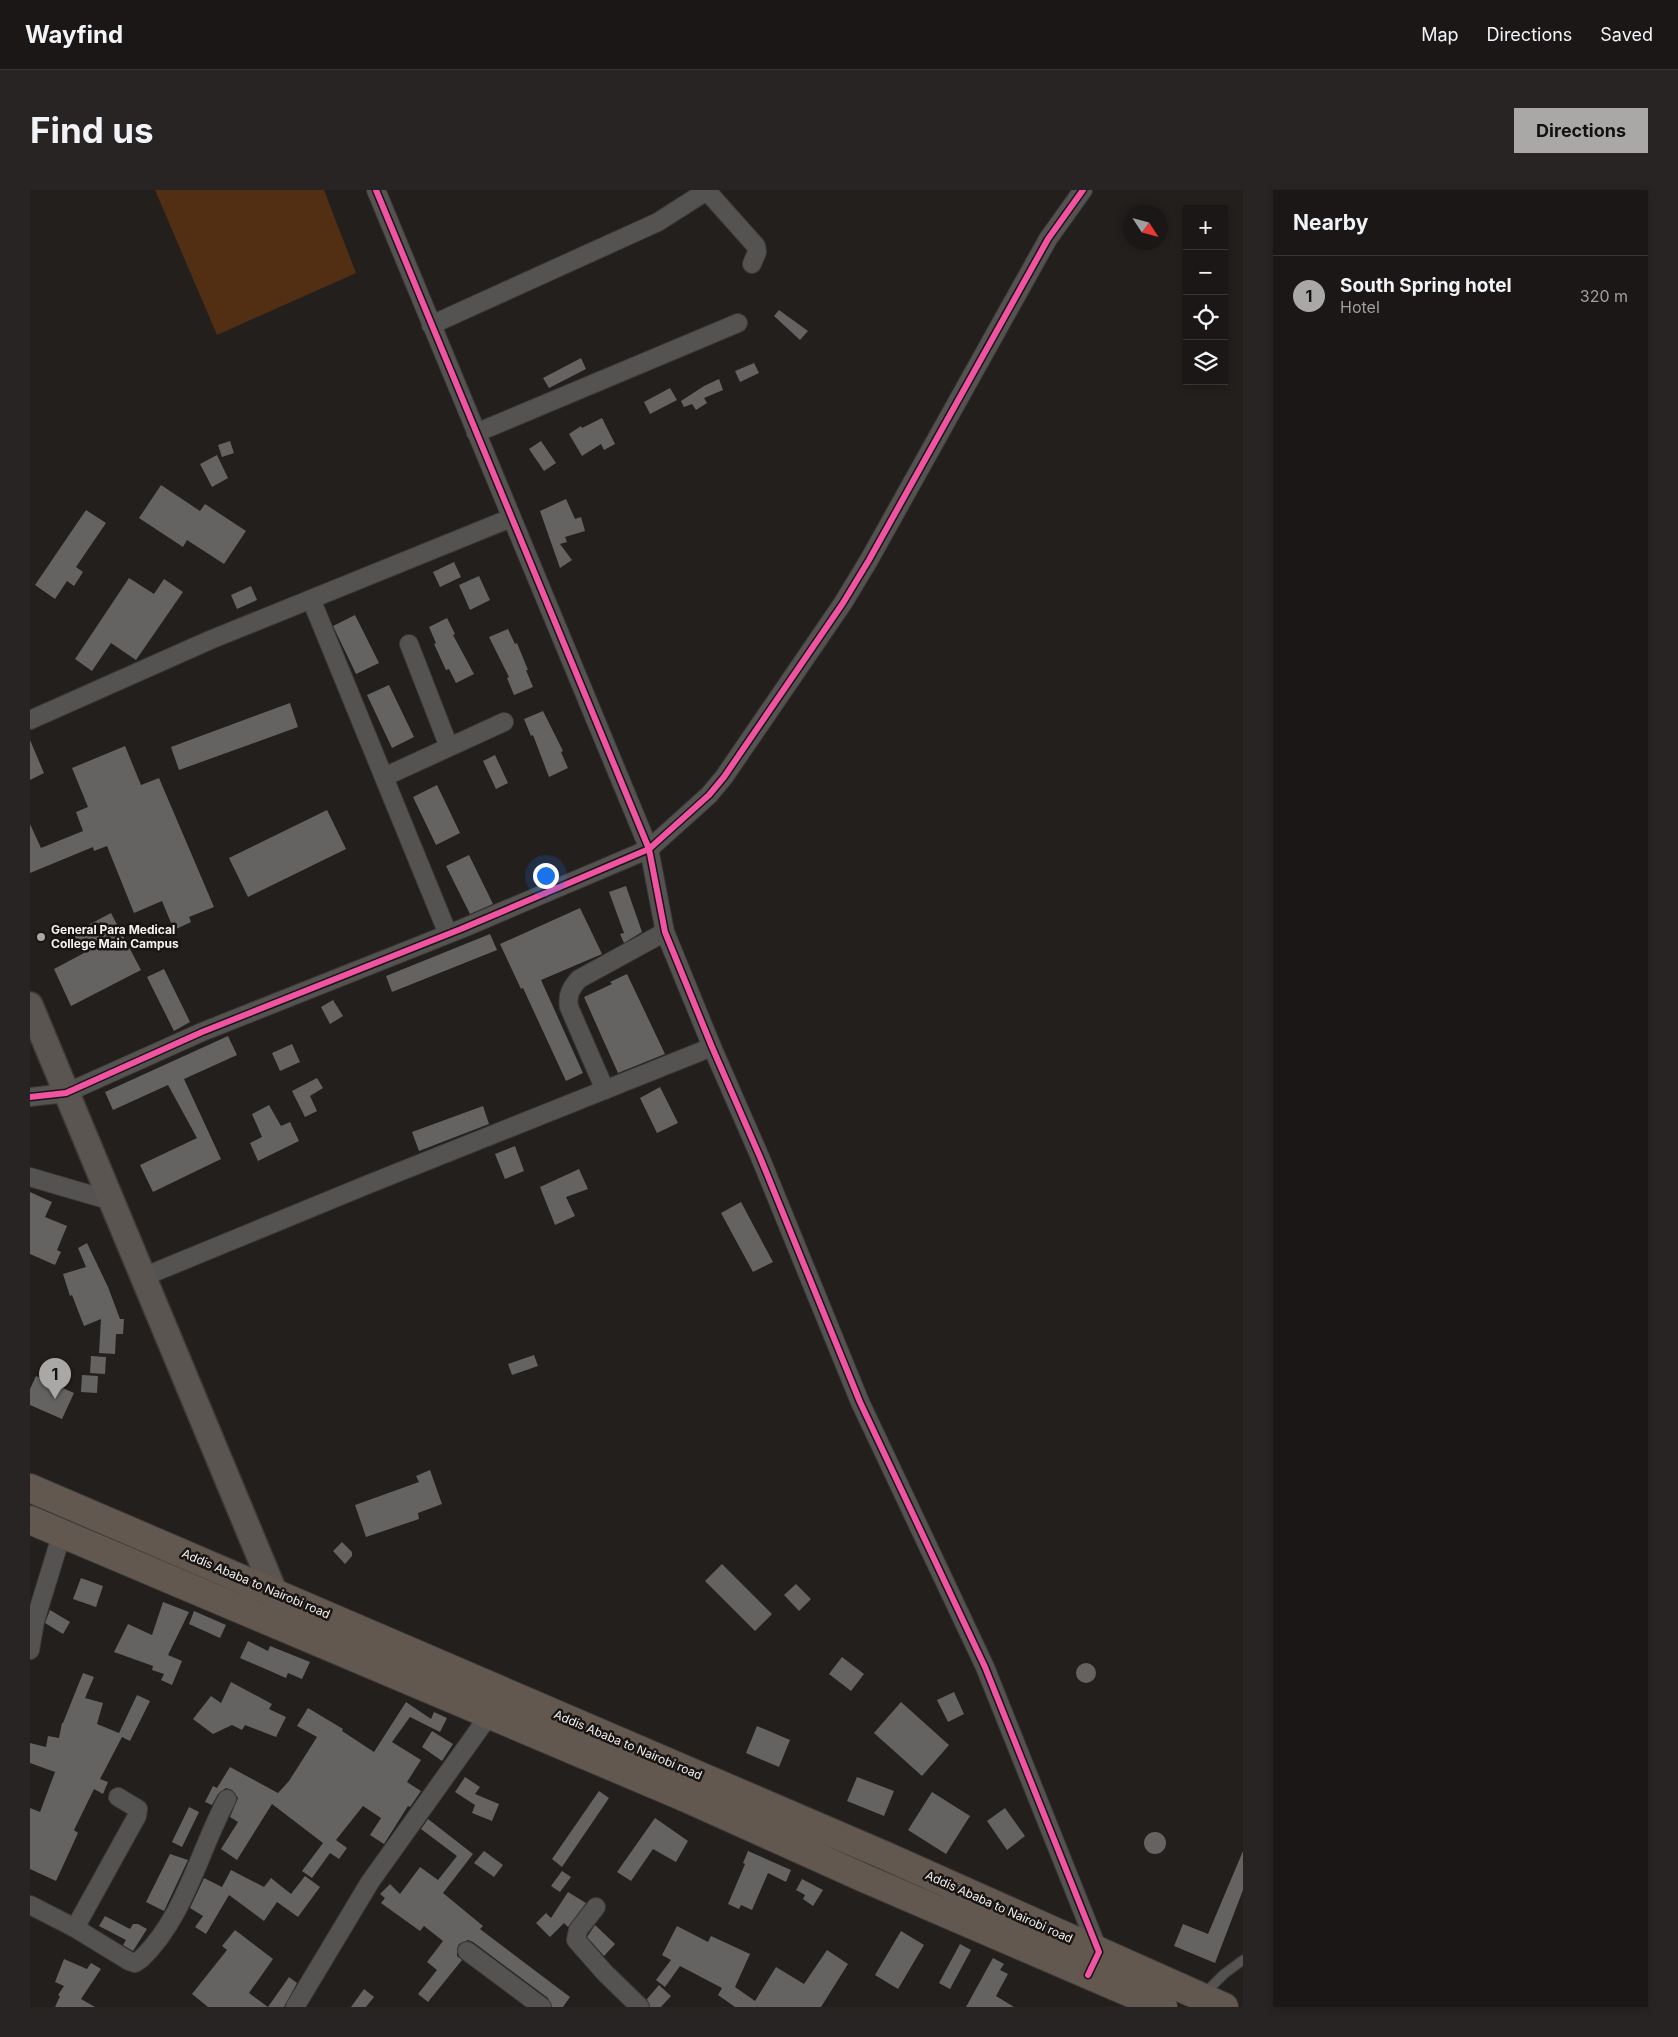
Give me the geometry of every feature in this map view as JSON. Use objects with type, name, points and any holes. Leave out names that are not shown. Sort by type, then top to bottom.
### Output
[{"type":"highway","name":"Addis Ababa to Nairobi road","points":[[30,1488],[274,1591],[886,1856],[1094,1963],[1163,2007]]},
{"type":"highway","name":"Addis Ababa to Nairobi road","points":[[30,1520],[684,1797],[864,1878],[1094,1963],[1212,2002]]},
{"type":"main road","points":[[30,1005],[274,1591],[263,1618]]},
{"type":"street","points":[[376,190],[649,849],[665,932],[760,1157],[860,1402],[985,1668],[1094,1963]]},
{"type":"street","points":[[432,325],[658,222],[708,190],[756,246],[757,252],[752,264]]},
{"type":"street","points":[[30,1096],[66,1093],[202,1032],[448,934],[649,849],[709,794],[724,777],[843,603],[869,560],[1073,194]]},
{"type":"street","points":[[476,433],[738,324]]},
{"type":"street","points":[[30,720],[210,640],[511,518]]},
{"type":"street","points":[[311,599],[448,934]]},
{"type":"street","points":[[409,644],[449,747]]},
{"type":"street","points":[[384,777],[504,722]]},
{"type":"street","points":[[605,1090],[569,1007],[568,998],[572,987],[579,978],[665,932]]},
{"type":"street","points":[[144,1277],[369,1184],[712,1047]]},
{"type":"street","points":[[30,1177],[112,1201]]},
{"type":"street","points":[[30,1650],[35,1621],[62,1533]]},
{"type":"street","points":[[295,2007],[370,1882],[490,1715],[504,1692]]},
{"type":"street","points":[[74,1928],[138,1816],[138,1809],[118,1797]]},
{"type":"street","points":[[30,1905],[74,1928],[129,1961],[135,1963],[141,1960],[177,1910],[208,1837],[227,1799]]},
{"type":"street","points":[[596,1906],[578,1930],[576,1940],[605,1973],[640,2007]]},
{"type":"street","points":[[467,1951],[542,2007]]},
{"type":"lane","points":[[1212,2002],[1224,1974],[1243,1960]]},
{"type":"shaded area","points":[[155,190],[324,190],[356,273],[217,335]]},
{"type":"building","points":[[779,310],[808,331],[800,340],[774,316]]},
{"type":"building","points":[[581,358],[586,369],[549,388],[543,378]]},
{"type":"building","points":[[754,363],[759,373],[740,382],[735,371]]},
{"type":"building","points":[[719,379],[723,390],[704,398],[707,403],[696,410],[692,404],[684,407],[681,401]]},
{"type":"building","points":[[670,388],[677,400],[650,414],[644,402]]},
{"type":"building","points":[[602,418],[615,444],[604,450],[601,444],[582,456],[569,434],[581,426],[582,428]]},
{"type":"building","points":[[230,441],[234,453],[222,457],[218,445]]},
{"type":"building","points":[[541,441],[556,463],[544,471],[529,449]]},
{"type":"building","points":[[217,455],[228,478],[212,487],[200,464]]},
{"type":"building","points":[[161,485],[200,511],[205,504],[246,531],[224,564],[187,540],[183,547],[139,518]]},
{"type":"building","points":[[566,499],[575,519],[581,517],[585,531],[565,537],[567,542],[560,544],[572,560],[560,568],[540,511]]},
{"type":"building","points":[[86,510],[106,523],[76,567],[83,572],[74,586],[67,581],[55,599],[35,585]]},
{"type":"building","points":[[454,562],[461,577],[440,587],[433,572]]},
{"type":"building","points":[[479,576],[490,600],[470,610],[459,585]]},
{"type":"building","points":[[129,578],[154,594],[164,579],[183,592],[136,660],[111,643],[92,671],[75,659]]},
{"type":"building","points":[[251,586],[257,600],[237,609],[231,595]]},
{"type":"building","points":[[355,615],[379,663],[356,674],[333,626]]},
{"type":"building","points":[[447,618],[455,634],[453,635],[474,674],[456,683],[449,669],[446,670],[434,644],[436,643],[429,627]]},
{"type":"building","points":[[508,629],[515,644],[517,643],[533,687],[514,695],[507,678],[509,677],[489,637]]},
{"type":"building","points":[[389,685],[414,737],[392,748],[367,695]]},
{"type":"building","points":[[290,703],[298,727],[179,770],[171,747]]},
{"type":"building","points":[[543,711],[563,751],[561,752],[568,768],[549,777],[533,735],[531,736],[524,719]]},
{"type":"building","points":[[30,740],[44,773],[30,780]]},
{"type":"building","points":[[125,746],[141,785],[159,778],[214,907],[189,917],[191,922],[174,930],[162,901],[134,913],[107,846],[94,851],[93,847],[30,873],[30,824],[41,848],[83,831],[76,812],[88,807],[72,768]]},
{"type":"building","points":[[495,755],[508,783],[496,789],[483,761]]},
{"type":"building","points":[[437,785],[460,833],[436,845],[413,797]]},
{"type":"building","points":[[327,810],[346,849],[248,897],[229,858]]},
{"type":"building","points":[[469,855],[493,904],[470,914],[446,866]]},
{"type":"building","points":[[626,886],[642,932],[624,943],[620,934],[624,933],[609,892]]},
{"type":"building","points":[[580,908],[602,954],[541,980],[583,1073],[566,1081],[523,988],[521,989],[500,944]]},
{"type":"building","points":[[111,913],[141,970],[71,1006],[54,969],[84,953],[73,933]]},
{"type":"building","points":[[490,934],[497,950],[392,992],[386,976]]},
{"type":"building","points":[[164,969],[190,1022],[174,1031],[147,977]]},
{"type":"building","points":[[627,974],[665,1054],[618,1073],[584,997],[612,984],[610,982]]},
{"type":"building","points":[[333,1000],[343,1016],[330,1024],[321,1007]]},
{"type":"building","points":[[228,1036],[237,1055],[184,1079],[221,1159],[153,1192],[140,1165],[197,1138],[168,1085],[113,1110],[105,1092]]},
{"type":"building","points":[[292,1044],[300,1062],[280,1071],[272,1053]]},
{"type":"building","points":[[317,1078],[323,1088],[310,1096],[317,1111],[305,1117],[292,1091]]},
{"type":"building","points":[[660,1087],[678,1123],[657,1133],[640,1098]]},
{"type":"building","points":[[269,1105],[281,1126],[290,1122],[299,1141],[258,1161],[250,1143],[262,1137],[252,1114]]},
{"type":"building","points":[[483,1106],[489,1124],[419,1151],[412,1132]]},
{"type":"building","points":[[515,1146],[524,1171],[505,1179],[495,1154]]},
{"type":"building","points":[[579,1169],[588,1189],[566,1197],[575,1216],[555,1225],[540,1187]]},
{"type":"building","points":[[30,1192],[52,1202],[45,1217],[67,1226],[57,1250],[61,1252],[55,1265],[30,1254]]},
{"type":"building","points":[[741,1202],[773,1262],[753,1272],[721,1213]]},
{"type":"building","points":[[87,1243],[108,1287],[120,1319],[124,1319],[123,1334],[116,1334],[115,1354],[99,1353],[101,1319],[84,1326],[72,1295],[70,1296],[63,1274],[86,1267],[78,1248]]},
{"type":"building","points":[[534,1355],[538,1366],[512,1375],[508,1364]]},
{"type":"building","points":[[91,1356],[106,1357],[105,1374],[90,1373]]},
{"type":"building","points":[[82,1375],[98,1376],[97,1393],[81,1392]]},
{"type":"building","points":[[36,1376],[74,1393],[62,1419],[30,1405],[30,1389]]},
{"type":"building","points":[[430,1470],[442,1504],[418,1513],[419,1519],[366,1537],[355,1505],[419,1482],[416,1476]]},
{"type":"building","points":[[342,1542],[352,1552],[352,1556],[345,1564],[333,1551]]},
{"type":"building","points":[[722,1564],[772,1614],[755,1631],[705,1581]]},
{"type":"building","points":[[81,1578],[103,1586],[96,1607],[73,1599]]},
{"type":"building","points":[[796,1584],[811,1599],[799,1611],[784,1595]]},
{"type":"building","points":[[163,1602],[189,1612],[168,1655],[182,1661],[172,1685],[161,1680],[164,1674],[152,1670],[153,1666],[114,1652],[128,1624],[152,1635]]},
{"type":"building","points":[[50,1610],[70,1622],[63,1634],[45,1623]]},
{"type":"building","points":[[194,1611],[226,1625],[220,1638],[189,1624]]},
{"type":"building","points":[[248,1641],[268,1651],[270,1646],[310,1662],[302,1679],[288,1673],[286,1678],[240,1658]]},
{"type":"building","points":[[842,1657],[864,1674],[851,1691],[829,1674]]},
{"type":"building","points":[[1086,1663],[1093,1666],[1096,1673],[1093,1680],[1086,1683],[1079,1680],[1076,1673],[1079,1666]]},
{"type":"building","points":[[83,1673],[94,1677],[85,1698],[103,1703],[97,1724],[119,1733],[137,1695],[150,1701],[130,1741],[122,1737],[100,1779],[108,1782],[103,1794],[94,1789],[74,1830],[78,1833],[56,1881],[30,1869],[30,1808],[40,1812],[55,1772],[30,1763],[30,1743],[46,1747],[48,1736],[59,1738],[62,1723]]},
{"type":"building","points":[[231,1682],[272,1704],[269,1709],[286,1717],[276,1737],[245,1725],[242,1730],[232,1725],[213,1734],[193,1719],[211,1696],[221,1703]]},
{"type":"building","points":[[954,1692],[964,1714],[948,1722],[937,1700]]},
{"type":"building","points":[[406,1702],[431,1719],[434,1712],[447,1718],[440,1732],[410,1717],[392,1742],[421,1760],[407,1782],[421,1791],[410,1807],[408,1806],[384,1844],[370,1835],[381,1818],[363,1806],[336,1840],[347,1848],[339,1859],[330,1853],[312,1878],[302,1871],[323,1843],[272,1804],[237,1860],[221,1849],[238,1822],[230,1817],[238,1798],[232,1790],[226,1788],[218,1794],[212,1805],[205,1802],[213,1786],[217,1788],[230,1767],[278,1793],[289,1781],[317,1737],[297,1726],[308,1708],[343,1729],[342,1731],[374,1752]]},
{"type":"building","points":[[901,1702],[949,1745],[922,1776],[874,1733]]},
{"type":"building","points":[[757,1726],[790,1740],[779,1767],[746,1753]]},
{"type":"building","points":[[432,1731],[453,1744],[442,1761],[422,1747]]},
{"type":"building","points":[[465,1777],[480,1787],[475,1794],[499,1804],[492,1821],[472,1813],[475,1805],[455,1792]]},
{"type":"building","points":[[857,1777],[894,1791],[884,1816],[847,1801]]},
{"type":"building","points":[[599,1791],[609,1798],[562,1867],[552,1859]]},
{"type":"building","points":[[932,1792],[970,1816],[946,1854],[908,1830]]},
{"type":"building","points":[[189,1807],[199,1812],[182,1847],[172,1842]]},
{"type":"building","points":[[1005,1808],[1025,1836],[1007,1850],[987,1821]]},
{"type":"building","points":[[655,1818],[688,1841],[676,1862],[653,1849],[631,1881],[617,1872]]},
{"type":"building","points":[[428,1819],[473,1854],[443,1893],[483,1926],[480,1929],[570,1997],[563,2007],[552,2007],[548,1998],[468,1940],[459,1944],[457,1949],[457,1956],[462,1960],[428,2002],[418,1994],[437,1970],[427,1962],[443,1941],[424,1926],[420,1931],[381,1903],[385,1898],[380,1894],[390,1884],[400,1894],[420,1867],[438,1880],[457,1856],[421,1829]]},
{"type":"building","points":[[1155,1832],[1163,1835],[1166,1843],[1163,1851],[1155,1854],[1147,1851],[1144,1843],[1147,1835]]},
{"type":"building","points":[[484,1851],[503,1865],[494,1877],[474,1863]]},
{"type":"building","points":[[748,1851],[791,1870],[786,1882],[768,1873],[752,1910],[741,1905],[739,1909],[728,1904],[745,1864],[743,1863]]},
{"type":"building","points":[[1243,1851],[1243,1890],[1215,1963],[1174,1946],[1183,1924],[1208,1934]]},
{"type":"building","points":[[170,1854],[188,1860],[164,1911],[146,1902]]},
{"type":"building","points":[[231,1870],[264,1887],[271,1878],[291,1894],[305,1876],[320,1887],[298,1917],[277,1902],[264,1921],[229,1895],[206,1934],[195,1927],[203,1916],[190,1908],[204,1878],[222,1887]]},
{"type":"building","points":[[562,1871],[571,1877],[560,1892],[551,1886]]},
{"type":"building","points":[[802,1879],[823,1890],[813,1906],[803,1899],[805,1895],[796,1890]]},
{"type":"building","points":[[568,1892],[586,1903],[568,1927],[564,1923],[550,1937],[536,1923],[546,1913],[551,1918]]},
{"type":"building","points":[[105,1916],[130,1929],[133,1924],[138,1924],[147,1929],[133,1951],[123,1945],[126,1940],[99,1926]]},
{"type":"building","points":[[595,1925],[615,1944],[604,1956],[587,1937]]},
{"type":"building","points":[[677,1926],[708,1942],[711,1936],[750,1954],[735,1987],[755,2001],[776,1967],[804,1984],[827,1950],[848,1964],[821,2007],[735,2007],[718,1995],[722,1988],[680,1966],[665,1987],[656,1980],[671,1960],[662,1955]]},
{"type":"building","points":[[235,1930],[273,1959],[249,1993],[268,2007],[208,2007],[192,1994],[227,1950],[222,1946]]},
{"type":"building","points":[[901,1931],[924,1945],[898,1989],[875,1975]]},
{"type":"building","points":[[960,1944],[971,1950],[950,1989],[939,1983]]},
{"type":"building","points":[[993,1958],[1004,1964],[1000,1970],[1008,1974],[996,1996],[1014,2007],[966,2007]]},
{"type":"building","points":[[64,1959],[87,1969],[91,1963],[101,1969],[81,1999],[95,2007],[55,2007],[60,1996],[58,1995],[64,1986],[55,1982]]},
{"type":"building","points":[[289,1977],[297,1983],[284,2007],[268,2007]]},
{"type":"building","points":[[659,1985],[671,1996],[661,2007],[650,2007],[647,1999]]},
{"type":"building","points":[[364,1989],[374,1997],[366,2007],[351,2007]]},
{"type":"cycle path","points":[[376,190],[649,849],[665,932],[712,1047],[760,1157],[860,1402],[985,1667],[1099,1952],[1088,1975]]},
{"type":"cycle path","points":[[30,1097],[66,1093],[202,1032],[461,929],[649,849],[709,795],[724,777],[843,603],[869,560],[1048,239],[1083,190]]},
{"type":"place","name":"General Para Medical College Main Campus","points":[[41,937]]},
{"type":"place","name":"South Spring hotel","points":[[55,1399]]}]
